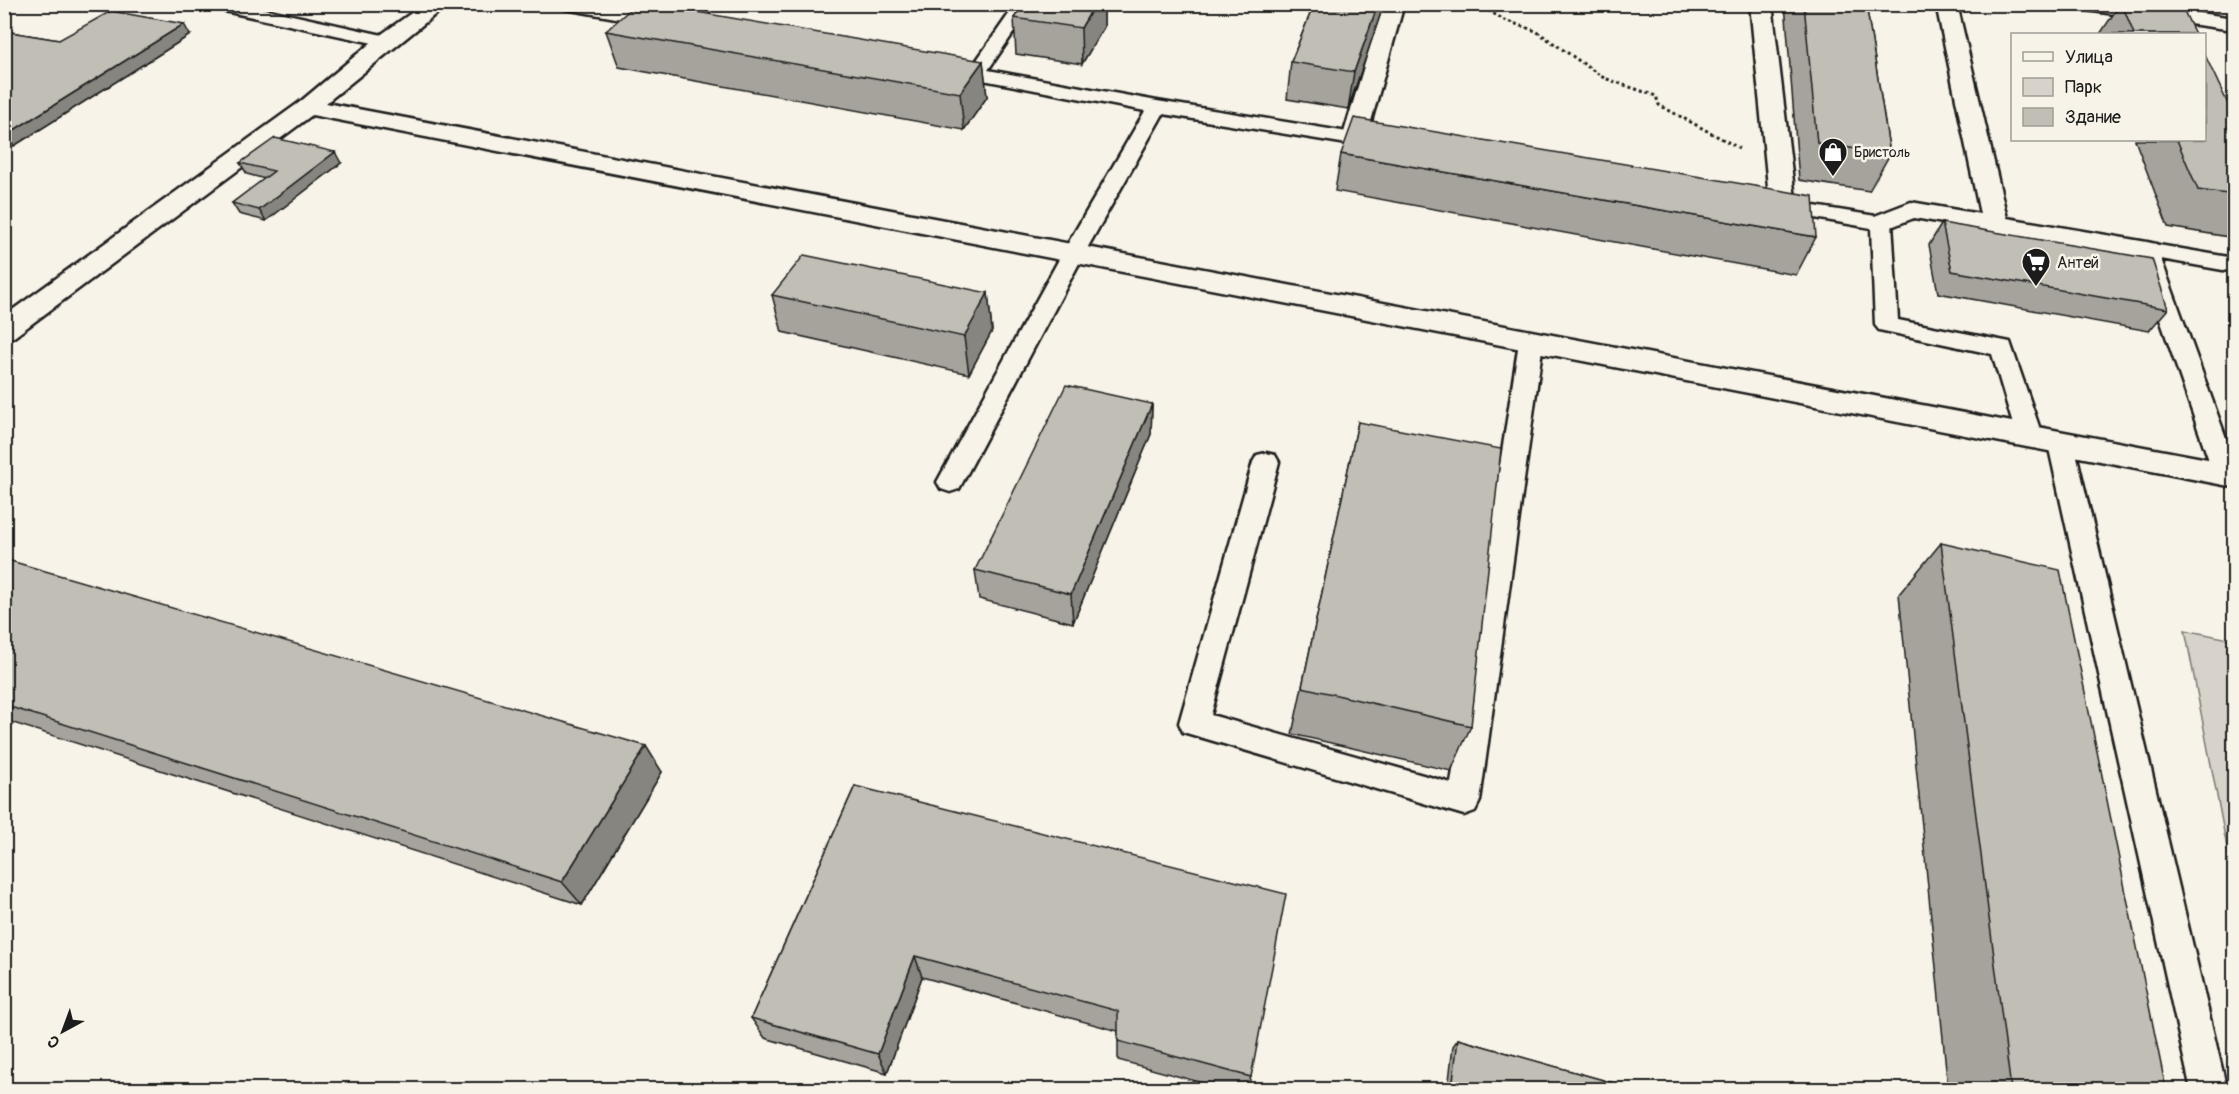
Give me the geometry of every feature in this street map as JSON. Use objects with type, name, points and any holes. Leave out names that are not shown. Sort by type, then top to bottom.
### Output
[{"type":"street","points":[[4,330],[308,107],[387,41],[438,4]]},
{"type":"street","points":[[685,24],[705,4]]},
{"type":"street","points":[[1354,139],[1394,4]]},
{"type":"street","points":[[1761,4],[1783,207]]},
{"type":"street","points":[[1946,4],[1995,224]]},
{"type":"street","points":[[2085,4],[2147,9],[2235,24]]},
{"type":"street","points":[[308,107],[1074,252],[2231,476]]},
{"type":"street","points":[[1881,223],[1911,210],[2147,250]]},
{"type":"lane","points":[[215,4],[387,41]]},
{"type":"lane","points":[[565,4],[708,28]]},
{"type":"lane","points":[[977,73],[1025,4]]},
{"type":"lane","points":[[930,65],[1157,107],[1400,146]]},
{"type":"lane","points":[[950,482],[1074,252],[1157,107]]},
{"type":"lane","points":[[1760,204],[1881,223],[1887,325],[2002,348],[2030,438]]},
{"type":"lane","points":[[2231,476],[2147,250],[2235,264]]},
{"type":"lane","points":[[1266,462],[1194,723],[1464,801],[1531,342]]},
{"type":"lane","points":[[2061,444],[2209,1089]]},
{"type":"path","points":[[1478,4],[1504,20],[1536,31],[1604,78],[1656,96],[1659,105],[1748,153],[1759,166],[1754,180],[1760,204]]},
{"type":"green space","points":[[2185,630],[2234,640],[2234,884]]},
{"type":"building","points":[[636,4],[650,4],[983,61],[960,93],[606,31]]},
{"type":"building","points":[[1023,4],[1095,4],[1081,28],[1014,18]]},
{"type":"building","points":[[1314,4],[1378,4],[1354,72],[1291,62]]},
{"type":"building","points":[[1804,4],[1866,4],[1890,154],[1817,143]]},
{"type":"building","points":[[2122,4],[2184,11],[2195,33],[2134,33]]},
{"type":"building","points":[[111,11],[184,24],[4,135],[4,31],[59,40]]},
{"type":"building","points":[[2206,57],[2235,119],[2235,195],[2198,190],[2177,141],[2206,141]]},
{"type":"building","points":[[1354,118],[1813,196],[1816,237],[1341,154]]},
{"type":"building","points":[[275,138],[335,152],[259,210],[232,203],[274,171],[240,163]]},
{"type":"building","points":[[1942,223],[2152,259],[2168,309],[1952,271]]},
{"type":"building","points":[[804,255],[988,293],[964,337],[772,295]]},
{"type":"building","points":[[1066,385],[1152,404],[1071,594],[975,570]]},
{"type":"building","points":[[1358,422],[1501,449],[1471,726],[1302,687]]},
{"type":"building","points":[[1941,543],[2060,570],[2166,1089],[2011,1089]]},
{"type":"building","points":[[4,559],[646,746],[562,882],[4,705]]},
{"type":"building","points":[[855,786],[1286,894],[1251,1077],[1118,1041],[1118,1011],[915,956],[878,1054],[751,1018]]},
{"type":"building","points":[[1458,1039],[1635,1089],[1452,1089]]},
{"type":"place","name":"Бристоль","points":[[1833,178]]},
{"type":"place","name":"Антей","points":[[2036,288]]}]
